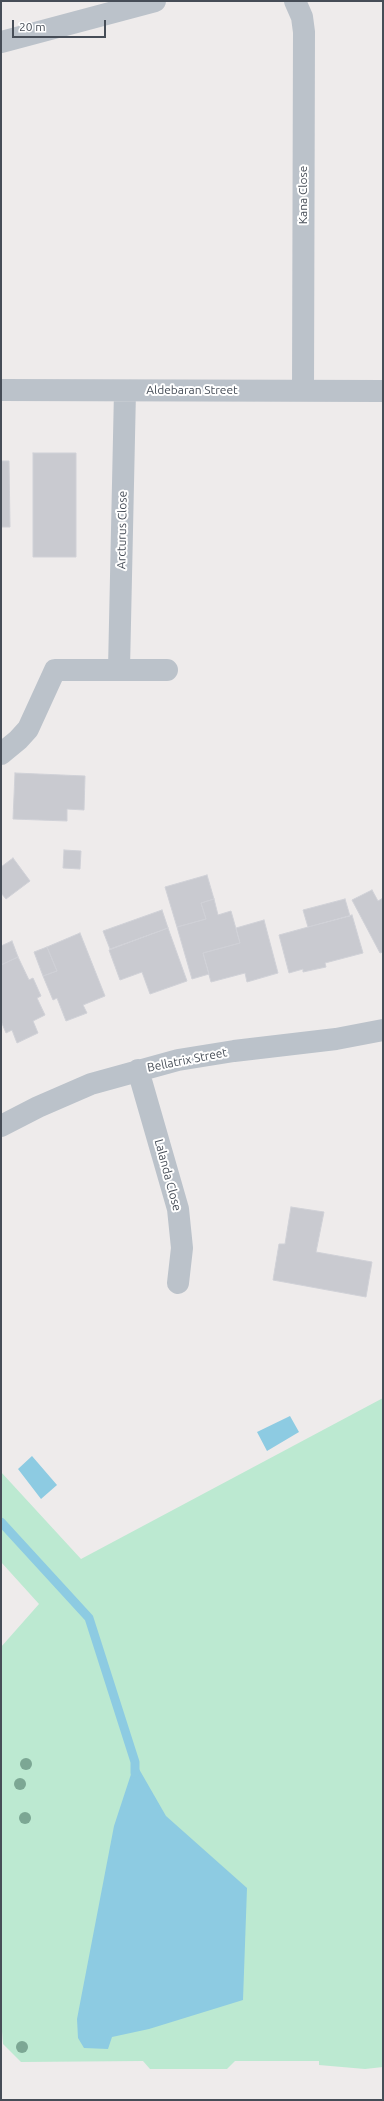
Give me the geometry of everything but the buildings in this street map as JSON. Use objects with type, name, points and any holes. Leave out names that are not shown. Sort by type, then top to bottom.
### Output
[{"type":"street","points":[[1,42],[155,1]]},
{"type":"street","name":"Kana Close","points":[[295,1],[302,17],[304,32],[303,390]]},
{"type":"street","name":"Aldebaran Street","points":[[1,390],[383,391]]},
{"type":"street","name":"Arcturus Close","points":[[119,669],[125,391]]},
{"type":"street","points":[[1,754],[18,740],[28,729],[55,670],[168,670]]},
{"type":"street","name":"Bellatrix Street","points":[[1,1126],[63,1095],[138,1070],[178,1060],[234,1051],[336,1039],[383,1030]]},
{"type":"street","name":"Lalanda Close","points":[[138,1070],[178,1209],[182,1248],[178,1283]]},
{"type":"green space","points":[[383,1398],[383,2067],[365,2069],[319,2065],[319,2061],[235,2061],[227,2069],[150,2069],[143,2061],[21,2062],[3,2044],[1,2018],[1,1647],[39,1604],[1,1562],[1,1472],[81,1559]]},
{"type":"water","points":[[290,1416],[299,1432],[267,1451],[257,1432]]},
{"type":"water","points":[[32,1456],[57,1485],[41,1499],[18,1469]]},
{"type":"water","points":[[135,1762],[166,1816],[247,1888],[243,2000],[149,2029],[112,2037],[108,2049],[84,2048],[78,2038],[77,2019],[114,1826]]},
{"type":"waterway","points":[[1,1522],[89,1618],[135,1762],[135,1773]]}]
